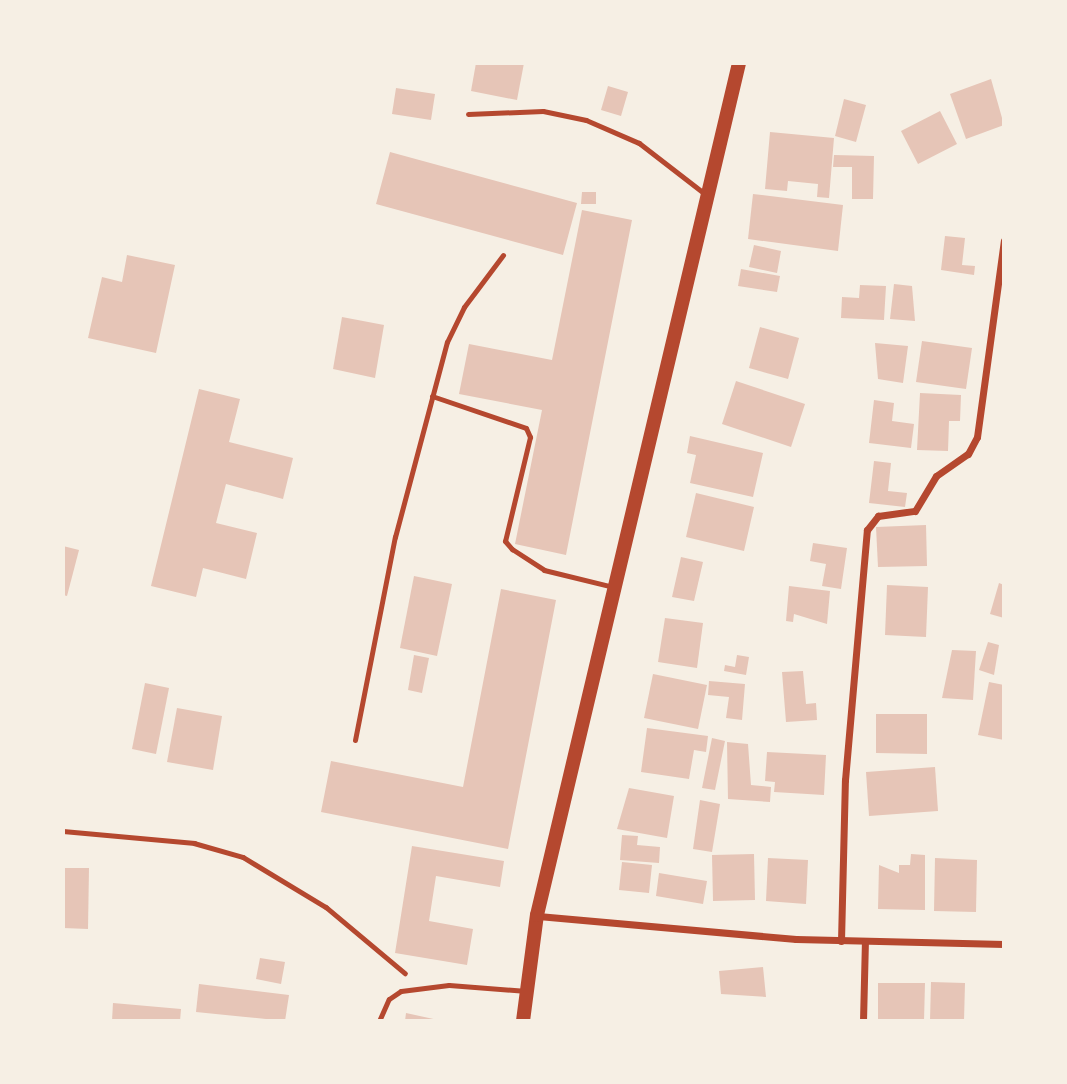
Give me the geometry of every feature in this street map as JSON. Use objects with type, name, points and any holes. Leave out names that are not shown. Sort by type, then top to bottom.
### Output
[{"type":"main road","points":[[523,1021],[537,915],[738,63]]},
{"type":"street","points":[[841,941],[845,780],[867,530],[878,516],[915,511],[936,477],[968,454],[976,437],[1004,241]]},
{"type":"street","points":[[537,915],[841,941],[1004,944]]},
{"type":"street","points":[[863,1021],[865,941]]},
{"type":"lane","points":[[468,114],[543,111],[586,120],[639,143],[705,194]]},
{"type":"lane","points":[[355,740],[395,537],[432,397],[464,307],[503,254]]},
{"type":"lane","points":[[432,397],[526,428],[530,437],[505,541],[512,549],[544,570],[613,587]]},
{"type":"lane","points":[[379,1021],[389,999],[421,988],[527,991]]},
{"type":"path","points":[[63,831],[194,843],[243,857],[326,907],[421,988]]},
{"type":"building","points":[[476,63],[524,63],[517,100],[471,91]]},
{"type":"building","points":[[991,79],[1004,125],[966,139],[950,94]]},
{"type":"building","points":[[608,86],[628,92],[621,116],[601,110]]},
{"type":"building","points":[[396,88],[435,94],[431,120],[392,114]]},
{"type":"building","points":[[844,99],[866,105],[856,142],[835,136]]},
{"type":"building","points":[[940,111],[957,144],[918,164],[901,131]]},
{"type":"building","points":[[770,132],[834,138],[829,198],[817,197],[818,184],[788,181],[787,191],[765,189]]},
{"type":"building","points":[[390,152],[577,203],[563,255],[376,204]]},
{"type":"building","points":[[834,155],[874,156],[873,199],[852,199],[852,167],[833,167]]},
{"type":"building","points":[[582,192],[596,192],[596,204],[581,204]]},
{"type":"building","points":[[753,194],[843,205],[838,251],[748,239]]},
{"type":"building","points":[[582,210],[632,220],[566,555],[515,544],[542,410],[459,394],[469,344],[552,360]]},
{"type":"building","points":[[945,236],[965,238],[962,265],[975,266],[974,275],[941,270]]},
{"type":"building","points":[[754,245],[781,251],[777,273],[749,267]]},
{"type":"building","points":[[127,255],[175,265],[156,353],[88,338],[102,277],[122,282]]},
{"type":"building","points":[[741,269],[780,276],[777,292],[738,286]]},
{"type":"building","points":[[894,284],[912,286],[915,321],[890,319]]},
{"type":"building","points":[[860,285],[886,286],[884,320],[841,318],[842,297],[859,298]]},
{"type":"building","points":[[342,317],[384,325],[375,378],[333,369]]},
{"type":"building","points":[[760,327],[799,338],[788,379],[749,368]]},
{"type":"building","points":[[922,341],[972,348],[966,389],[916,382]]},
{"type":"building","points":[[875,343],[908,346],[903,383],[878,379]]},
{"type":"building","points":[[736,381],[805,404],[791,447],[722,424]]},
{"type":"building","points":[[199,389],[240,399],[229,442],[293,458],[283,499],[226,484],[216,523],[257,533],[246,579],[203,568],[196,597],[151,586]]},
{"type":"building","points":[[920,393],[961,395],[960,421],[949,421],[948,451],[917,450]]},
{"type":"building","points":[[874,400],[894,403],[892,421],[914,424],[911,448],[869,443]]},
{"type":"building","points":[[690,436],[763,453],[753,497],[690,483],[696,455],[687,453]]},
{"type":"building","points":[[874,461],[891,463],[888,491],[907,493],[905,507],[869,503]]},
{"type":"building","points":[[696,493],[754,507],[744,551],[686,537]]},
{"type":"building","points":[[926,525],[927,566],[878,567],[876,527]]},
{"type":"building","points":[[813,543],[847,548],[841,589],[822,586],[826,564],[810,561]]},
{"type":"building","points":[[63,546],[79,550],[67,596],[63,595]]},
{"type":"building","points":[[681,557],[703,562],[694,601],[672,597]]},
{"type":"building","points":[[414,576],[452,584],[437,656],[400,648]]},
{"type":"building","points":[[999,583],[1004,585],[1004,618],[990,614]]},
{"type":"building","points":[[887,585],[928,587],[926,637],[885,635]]},
{"type":"building","points":[[789,586],[830,591],[827,624],[794,614],[793,622],[786,621]]},
{"type":"building","points":[[501,589],[556,600],[508,849],[321,812],[331,761],[463,787]]},
{"type":"building","points":[[665,618],[703,623],[697,668],[658,662]]},
{"type":"building","points":[[988,642],[999,645],[994,675],[979,670]]},
{"type":"building","points":[[952,650],[976,651],[973,700],[942,698]]},
{"type":"building","points":[[414,655],[429,658],[422,693],[408,690]]},
{"type":"building","points":[[737,655],[749,657],[746,675],[724,671],[725,665],[735,667]]},
{"type":"building","points":[[803,671],[806,704],[816,703],[817,720],[786,722],[782,672]]},
{"type":"building","points":[[653,674],[707,685],[698,729],[644,718]]},
{"type":"building","points":[[709,681],[745,684],[742,720],[726,718],[729,697],[708,695]]},
{"type":"building","points":[[989,682],[1004,685],[1004,740],[978,735]]},
{"type":"building","points":[[145,683],[169,688],[156,754],[132,749]]},
{"type":"building","points":[[177,708],[222,716],[213,770],[167,762]]},
{"type":"building","points":[[876,714],[927,714],[927,754],[876,753]]},
{"type":"building","points":[[647,728],[708,736],[706,752],[694,750],[689,779],[641,772]]},
{"type":"building","points":[[712,738],[725,741],[715,790],[702,788]]},
{"type":"building","points":[[727,742],[748,744],[751,785],[771,787],[770,802],[728,799]]},
{"type":"building","points":[[767,752],[826,755],[824,795],[774,792],[775,782],[765,781]]},
{"type":"building","points":[[935,767],[938,811],[869,816],[866,772]]},
{"type":"building","points":[[629,788],[674,796],[667,838],[617,829]]},
{"type":"building","points":[[700,800],[720,804],[712,852],[693,849]]},
{"type":"building","points":[[622,835],[638,836],[637,845],[660,847],[659,863],[620,860]]},
{"type":"building","points":[[412,846],[504,861],[500,887],[436,876],[429,921],[473,929],[467,965],[395,953]]},
{"type":"building","points":[[754,854],[755,900],[713,901],[712,855]]},
{"type":"building","points":[[911,854],[925,855],[925,910],[878,909],[879,865],[899,873],[899,865],[910,865]]},
{"type":"building","points":[[768,858],[808,860],[806,904],[766,901]]},
{"type":"building","points":[[935,858],[977,860],[976,912],[934,911]]},
{"type":"building","points":[[622,862],[652,865],[649,893],[619,890]]},
{"type":"building","points":[[63,868],[89,868],[88,929],[63,928]]},
{"type":"building","points":[[659,873],[707,881],[703,904],[656,896]]},
{"type":"building","points":[[260,958],[285,962],[281,984],[256,979]]},
{"type":"building","points":[[763,967],[766,997],[721,994],[719,971]]},
{"type":"building","points":[[931,982],[965,983],[964,1021],[930,1021]]},
{"type":"building","points":[[878,983],[925,983],[924,1021],[878,1021]]},
{"type":"building","points":[[199,984],[289,995],[285,1021],[196,1012]]},
{"type":"building","points":[[113,1003],[181,1009],[180,1021],[112,1021]]},
{"type":"building","points":[[406,1013],[438,1020],[438,1021],[405,1021]]}]
